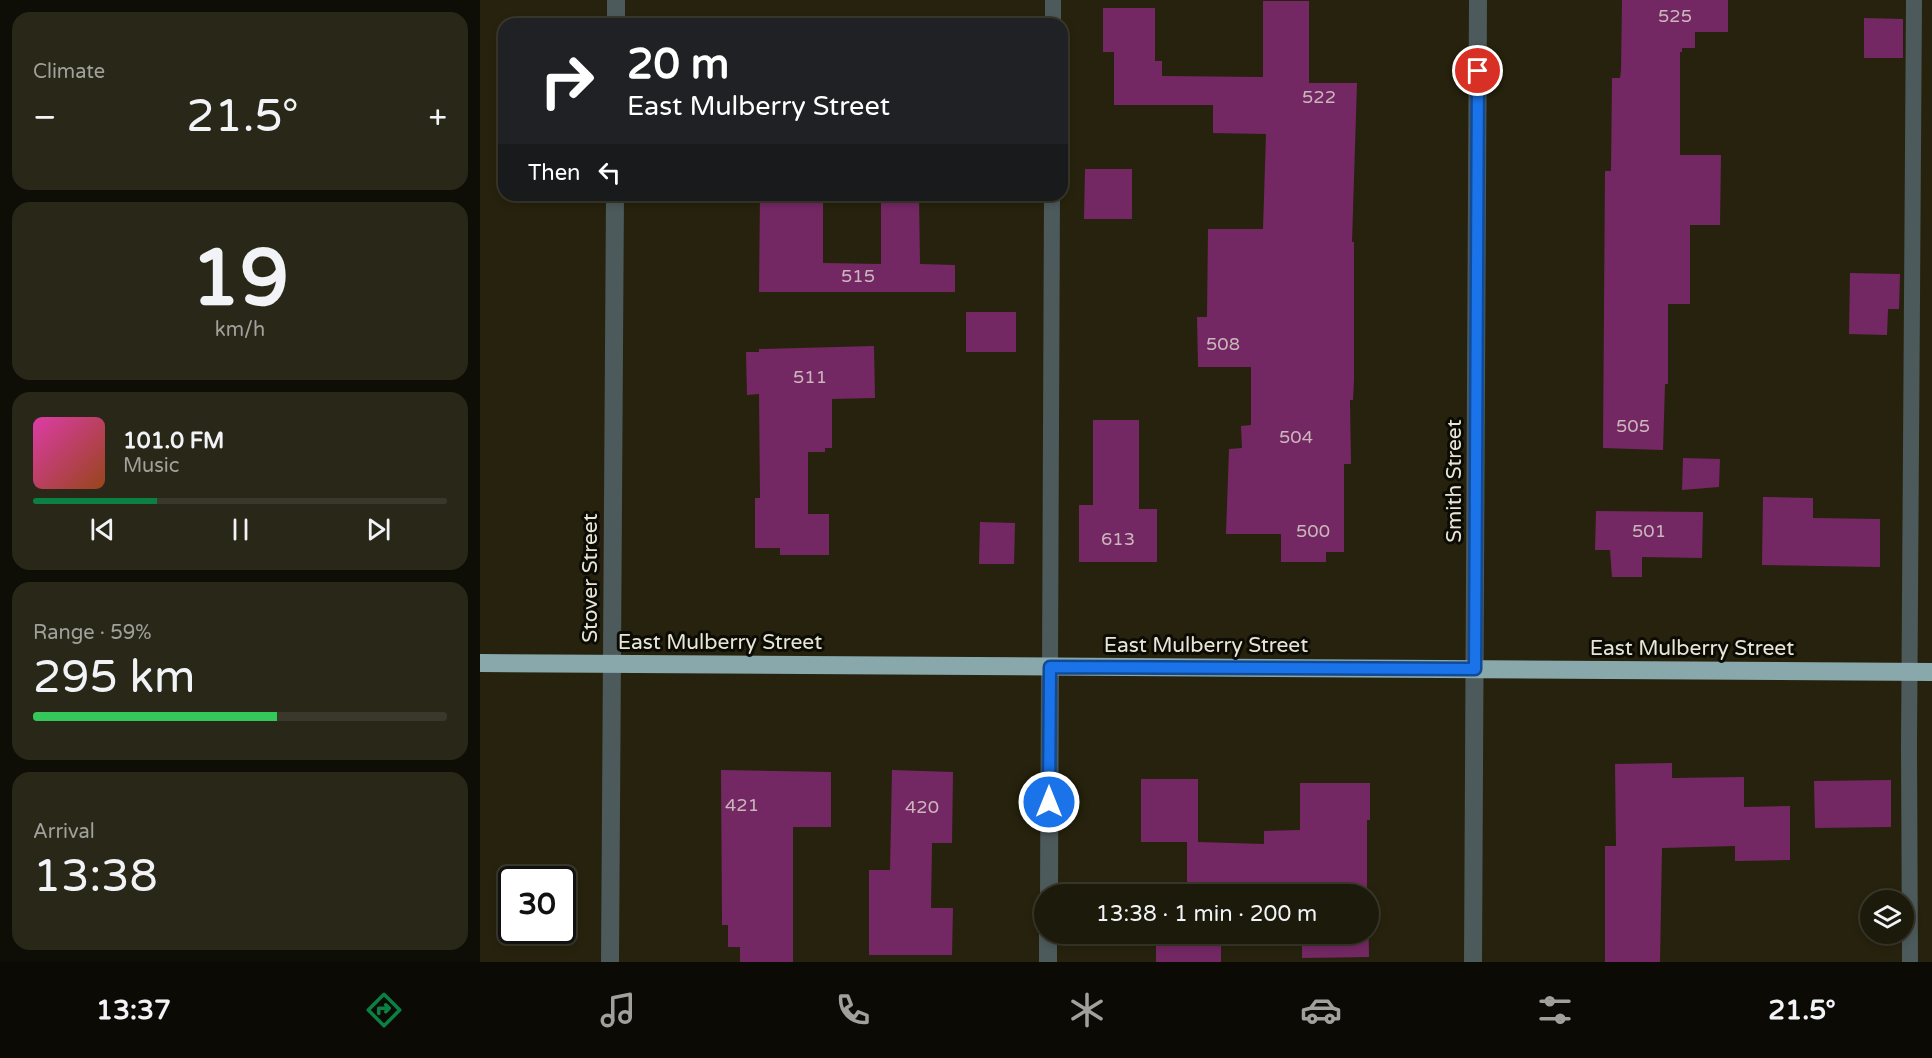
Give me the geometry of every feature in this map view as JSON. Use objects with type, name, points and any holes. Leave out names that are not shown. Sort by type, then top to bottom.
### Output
[{"type":"highway","name":"East Mulberry Street","points":[[480,663],[1932,672]]},
{"type":"street","points":[[616,0],[616,18]]},
{"type":"street","name":"Smith Street","points":[[1473,962],[1478,0]]},
{"type":"street","name":"Stover Street","points":[[610,962],[615,201]]},
{"type":"street","points":[[1049,884],[1050,667]]},
{"type":"street","points":[[1048,944],[1048,962]]},
{"type":"lane","points":[[1053,0],[1053,18]]},
{"type":"lane","points":[[1910,962],[1914,0]]},
{"type":"lane","points":[[1050,667],[1052,201]]},
{"type":"building","points":[[1622,0],[1728,0],[1728,32],[1695,32],[1695,48],[1682,48],[1680,52],[1680,155],[1721,155],[1720,225],[1690,225],[1690,304],[1668,304],[1668,384],[1665,384],[1663,450],[1603,448],[1605,171],[1611,171],[1612,78],[1620,78]]},
{"type":"building","points":[[1263,1],[1309,1],[1309,83],[1357,83],[1352,242],[1354,242],[1354,380],[1353,400],[1350,400],[1351,464],[1344,464],[1344,552],[1326,552],[1326,562],[1281,562],[1281,534],[1226,534],[1229,449],[1242,448],[1241,426],[1251,425],[1251,367],[1198,367],[1197,317],[1207,317],[1208,229],[1263,229],[1266,134],[1213,133],[1213,105],[1114,105],[1114,52],[1103,52],[1103,8],[1155,8],[1155,61],[1162,61],[1162,76],[1263,77]]},
{"type":"building","points":[[1864,18],[1903,19],[1903,58],[1864,58]]},
{"type":"building","points":[[1085,169],[1132,169],[1132,219],[1084,219]]},
{"type":"building","points":[[760,201],[823,201],[823,263],[881,264],[881,201],[919,201],[920,264],[955,265],[955,292],[759,292]]},
{"type":"building","points":[[1850,273],[1900,274],[1899,309],[1888,309],[1887,335],[1849,334]]},
{"type":"building","points":[[966,312],[1016,312],[1016,352],[966,352]]},
{"type":"building","points":[[874,346],[875,398],[832,399],[832,448],[825,448],[825,452],[808,452],[808,514],[829,514],[829,555],[780,555],[780,548],[755,548],[755,498],[760,498],[759,394],[747,395],[746,352],[759,352],[759,349]]},
{"type":"building","points":[[1093,420],[1139,420],[1139,509],[1157,509],[1157,562],[1079,562],[1079,505],[1093,505]]},
{"type":"building","points":[[1683,458],[1720,459],[1719,487],[1682,490]]},
{"type":"building","points":[[1763,497],[1813,498],[1813,518],[1880,519],[1880,567],[1762,565]]},
{"type":"building","points":[[1596,511],[1703,512],[1702,558],[1642,557],[1642,577],[1612,577],[1610,550],[1595,550]]},
{"type":"building","points":[[980,522],[1015,523],[1014,564],[979,564]]},
{"type":"building","points":[[1672,763],[1672,778],[1744,777],[1744,807],[1790,806],[1790,860],[1735,861],[1735,846],[1662,848],[1660,962],[1605,962],[1605,846],[1616,846],[1615,764]]},
{"type":"building","points":[[721,770],[831,772],[831,827],[793,827],[793,962],[740,962],[740,947],[728,947],[728,925],[722,925]]},
{"type":"building","points":[[892,770],[953,772],[952,843],[932,843],[931,908],[953,908],[952,955],[869,955],[869,870],[890,870]]},
{"type":"building","points":[[1141,779],[1198,779],[1198,842],[1264,844],[1264,831],[1300,830],[1300,783],[1370,783],[1370,820],[1367,820],[1367,884],[1187,884],[1187,842],[1141,842]]},
{"type":"building","points":[[1891,780],[1891,827],[1815,828],[1814,781]]},
{"type":"building","points":[[1156,944],[1221,944],[1221,962],[1156,962]]},
{"type":"building","points":[[1302,944],[1369,944],[1369,957],[1302,958]]},
{"type":"route","points":[[1049,802],[1050,667],[1475,669],[1478,71]]}]
